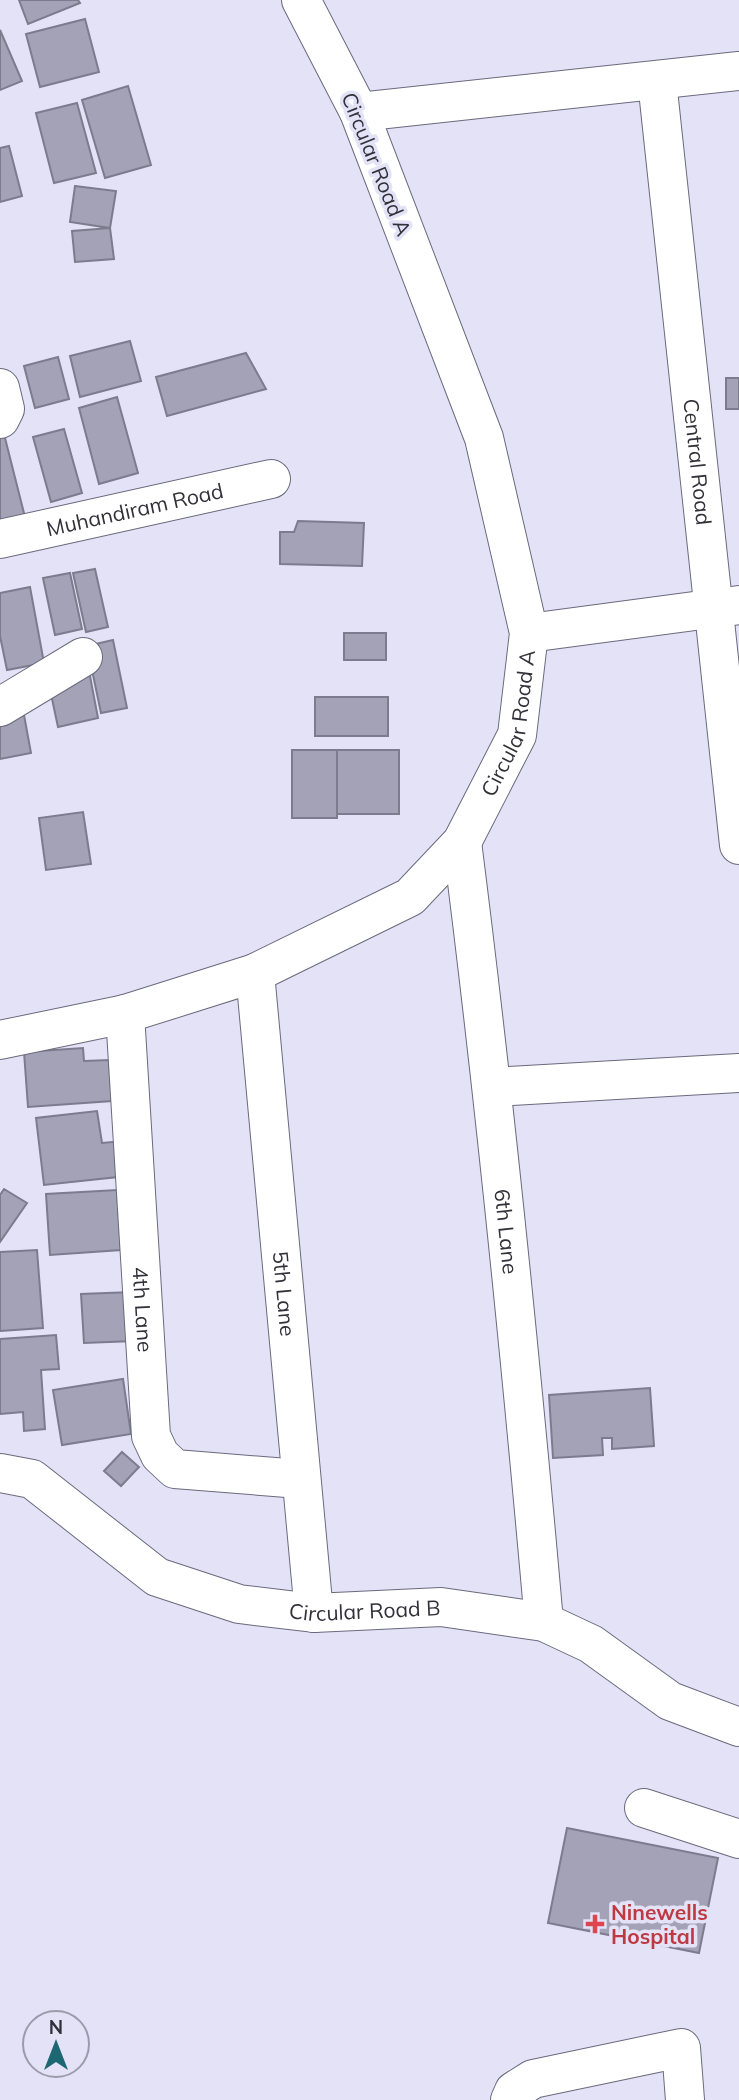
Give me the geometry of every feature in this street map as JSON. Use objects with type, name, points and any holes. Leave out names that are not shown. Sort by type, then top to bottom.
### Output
[{"type":"street","name":"Circular Road A","points":[[0,1040],[125,1014],[255,973],[410,897],[462,842],[517,735],[529,633],[484,438],[359,112],[301,0]]},
{"type":"street","points":[[359,112],[739,71]]},
{"type":"street","name":"Central Road","points":[[657,80],[726,606],[739,845]]},
{"type":"street","points":[[0,388],[5,409],[0,419]]},
{"type":"street","name":"Muhandiram Road","points":[[0,539],[271,479]]},
{"type":"street","points":[[529,633],[726,606]]},
{"type":"street","points":[[0,707],[83,657]]},
{"type":"street","name":"6th Lane","points":[[462,842],[493,1087],[544,1622]]},
{"type":"street","name":"5th Lane","points":[[255,973],[314,1613]]},
{"type":"street","name":"4th Lane","points":[[125,1014],[151,1436],[160,1455],[175,1469],[300,1479]]},
{"type":"street","points":[[493,1087],[739,1073]]},
{"type":"street","name":"Circular Road B","points":[[0,1473],[32,1479],[157,1577],[239,1604],[314,1613],[441,1607],[544,1622],[591,1644],[670,1700],[739,1727]]},
{"type":"street","points":[[644,1808],[739,1839]]},
{"type":"street","points":[[510,2100],[514,2091],[533,2079],[681,2048],[685,2100]]},
{"type":"building","points":[[19,0],[78,0],[80,3],[28,24]]},
{"type":"building","points":[[85,19],[99,72],[40,87],[26,34]]},
{"type":"building","points":[[0,30],[22,81],[0,90]]},
{"type":"building","points":[[128,86],[151,165],[105,178],[82,100]]},
{"type":"building","points":[[77,103],[96,173],[54,183],[36,113]]},
{"type":"building","points":[[9,146],[22,196],[0,202],[0,148]]},
{"type":"building","points":[[75,186],[116,191],[110,228],[70,222]]},
{"type":"building","points":[[110,228],[114,259],[75,262],[72,231]]},
{"type":"building","points":[[130,341],[141,381],[80,397],[70,356]]},
{"type":"building","points":[[246,353],[266,389],[167,416],[156,377]]},
{"type":"building","points":[[58,357],[69,399],[35,408],[24,366]]},
{"type":"building","points":[[726,378],[739,378],[739,409],[726,409]]},
{"type":"building","points":[[117,397],[138,473],[99,484],[79,408]]},
{"type":"building","points":[[64,429],[82,493],[51,502],[33,437]]},
{"type":"building","points":[[0,434],[4,434],[27,525],[0,532]]},
{"type":"building","points":[[298,521],[364,523],[362,566],[280,564],[280,532],[294,532]]},
{"type":"building","points":[[95,569],[108,627],[86,632],[73,573]]},
{"type":"building","points":[[70,573],[82,629],[55,635],[43,578]]},
{"type":"building","points":[[30,587],[44,663],[7,670],[0,636],[0,593]]},
{"type":"building","points":[[344,633],[386,633],[386,660],[344,660]]},
{"type":"building","points":[[113,640],[127,708],[101,713],[87,646]]},
{"type":"building","points":[[89,671],[98,718],[58,727],[48,680]]},
{"type":"building","points":[[315,697],[388,697],[388,736],[315,736]]},
{"type":"building","points":[[24,715],[31,753],[0,759],[0,719]]},
{"type":"building","points":[[292,750],[337,750],[337,818],[292,818]]},
{"type":"building","points":[[337,750],[399,750],[399,814],[337,814]]},
{"type":"building","points":[[83,812],[91,864],[46,870],[39,818]]},
{"type":"building","points":[[83,1048],[84,1061],[109,1060],[112,1101],[28,1107],[24,1052]]},
{"type":"building","points":[[97,1111],[102,1143],[123,1141],[127,1176],[44,1185],[36,1118]]},
{"type":"building","points":[[4,1189],[27,1203],[0,1242],[0,1195]]},
{"type":"building","points":[[117,1190],[121,1250],[50,1255],[46,1194]]},
{"type":"building","points":[[37,1250],[43,1328],[0,1331],[0,1252]]},
{"type":"building","points":[[132,1292],[134,1341],[84,1343],[81,1294]]},
{"type":"building","points":[[56,1335],[59,1369],[41,1370],[45,1429],[24,1431],[23,1412],[0,1414],[0,1339]]},
{"type":"building","points":[[123,1379],[131,1434],[62,1445],[53,1390]]},
{"type":"building","points":[[650,1388],[654,1446],[612,1449],[612,1438],[602,1438],[603,1455],[553,1458],[549,1395]]},
{"type":"building","points":[[122,1452],[139,1467],[121,1486],[104,1471]]},
{"type":"building","points":[[567,1828],[718,1858],[699,1953],[548,1923]]},
{"type":"place","name":"Ninewells Hospital","points":[[595,1924]]}]
